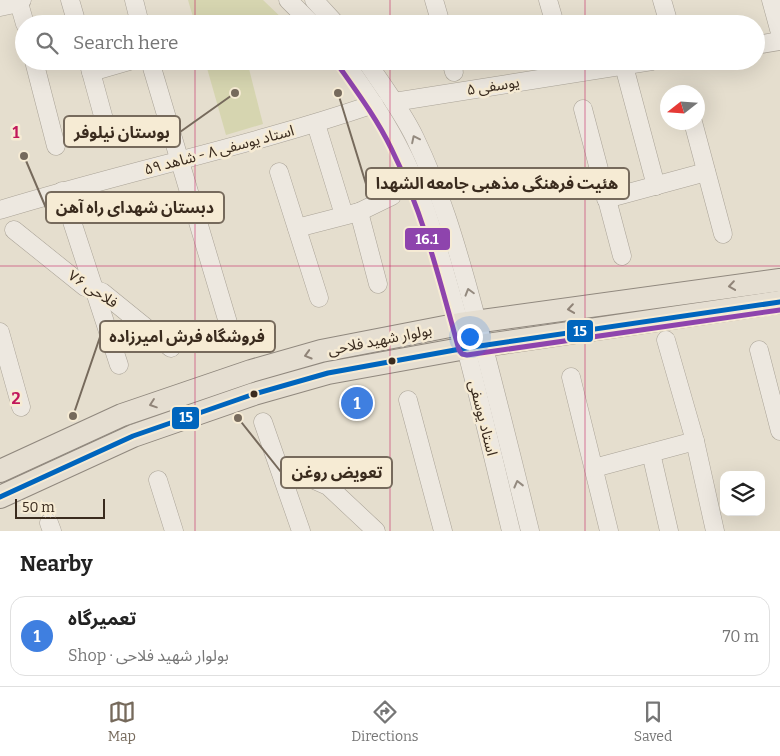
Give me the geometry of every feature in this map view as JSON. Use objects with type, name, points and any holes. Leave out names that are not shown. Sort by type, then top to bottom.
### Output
[{"type":"main road","name":"بولوار شهید فلاحی","points":[[0,471],[122,415],[251,371],[321,351],[468,323],[780,280]]},
{"type":"main road","name":"بولوار شهید فلاحی","points":[[0,497],[133,436],[245,397],[328,373],[475,346],[780,302]]},
{"type":"street","points":[[70,0],[74,15]]},
{"type":"street","points":[[134,0],[138,15]]},
{"type":"street","points":[[288,0],[303,15]]},
{"type":"street","points":[[314,0],[328,15]]},
{"type":"street","points":[[434,0],[438,15]]},
{"type":"street","points":[[548,0],[552,15]]},
{"type":"street","points":[[662,0],[666,15]]},
{"type":"street","points":[[771,0],[780,33]]},
{"type":"street","points":[[0,7],[21,1],[23,15]]},
{"type":"street","points":[[765,44],[780,41]]},
{"type":"street","points":[[36,70],[56,146]]},
{"type":"street","points":[[90,70],[108,134]]},
{"type":"street","points":[[153,70],[229,326]]},
{"type":"street","name":"استاد یوسفی","points":[[350,70],[374,104],[398,145],[420,194],[468,323],[530,531]]},
{"type":"street","name":"استاد یوسفی","points":[[372,70],[394,102],[414,137],[437,188],[455,241],[468,323]]},
{"type":"street","name":"یوسفی ۵","points":[[394,102],[558,70]]},
{"type":"street","points":[[625,70],[656,186]]},
{"type":"street","name":"استاد یوسفی ۸ - شاهد ۵۹","points":[[0,210],[62,191],[316,124],[374,104]]},
{"type":"street","points":[[583,109],[622,256]]},
{"type":"street","points":[[316,124],[378,284]]},
{"type":"street","points":[[695,130],[723,234]]},
{"type":"street","points":[[279,172],[319,298]]},
{"type":"street","points":[[606,199],[706,172]]},
{"type":"street","points":[[62,191],[119,365]]},
{"type":"street","points":[[297,228],[351,213],[392,196]]},
{"type":"street","name":"فلاحی ۷۶","points":[[14,230],[85,287],[102,292],[171,348]]},
{"type":"street","points":[[0,332],[21,407]]},
{"type":"street","points":[[666,340],[695,441],[715,531]]},
{"type":"street","name":"استاد یوسفی","points":[[475,346],[511,531]]},
{"type":"street","points":[[759,350],[780,430]]},
{"type":"street","points":[[571,377],[609,531]]},
{"type":"street","points":[[408,400],[442,531]]},
{"type":"street","points":[[263,422],[301,531]]},
{"type":"street","points":[[594,468],[695,441]]},
{"type":"street","points":[[650,453],[669,531]]},
{"type":"street","points":[[278,464],[328,486],[376,531]]},
{"type":"street","points":[[158,480],[174,531]]},
{"type":"green space","points":[[188,0],[263,0],[279,15],[192,15]]},
{"type":"green space","points":[[208,70],[249,70],[263,124],[226,135]]},
{"type":"transit line","name":"16.1","points":[[341,70],[379,127],[402,172],[422,222],[459,350],[462,354],[467,355],[780,310]]},
{"type":"transit line","name":"15","points":[[0,497],[133,436],[254,394],[328,373],[466,348],[780,302]]},
{"type":"place","name":"بوستان نیلوفر","points":[[235,93]]},
{"type":"place","name":"هئیت فرهنگی مذهبی جامعه الشهدا","points":[[338,93]]},
{"type":"place","name":"دبستان شهدای راه آهن","points":[[24,156]]},
{"type":"place","name":"تعمیرگاه","points":[[357,403]]},
{"type":"place","name":"فروشگاه فرش امیرزاده","points":[[73,416]]},
{"type":"place","name":"تعویض روغن","points":[[238,418]]}]
